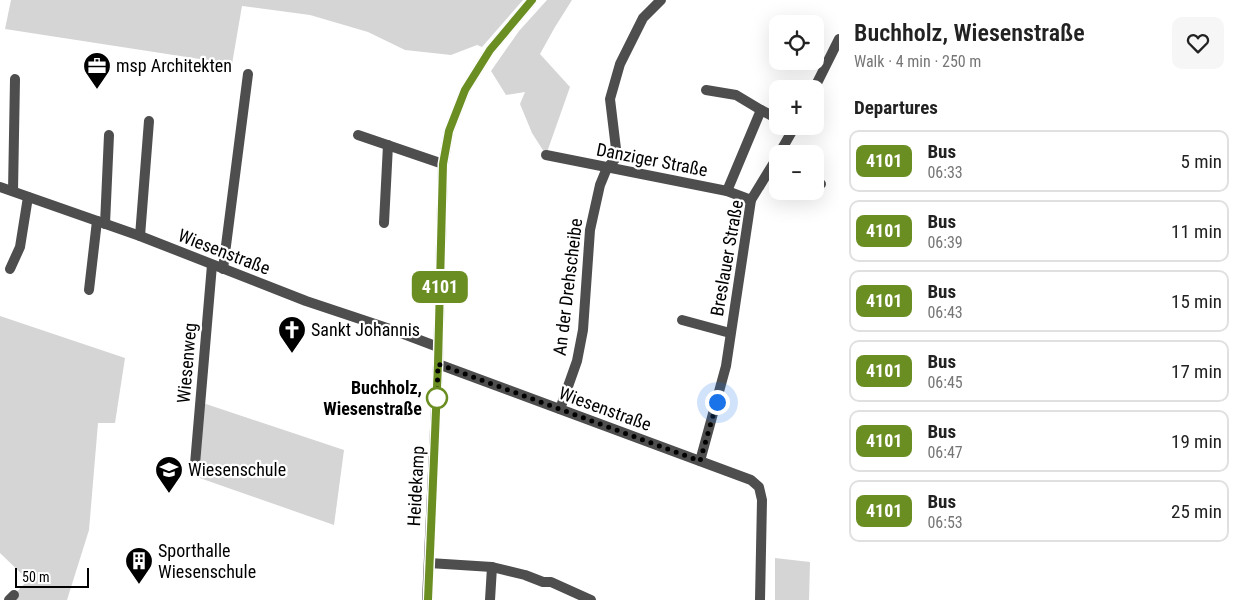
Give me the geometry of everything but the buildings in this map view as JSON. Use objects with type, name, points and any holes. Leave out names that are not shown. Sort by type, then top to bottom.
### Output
[{"type":"street","name":"Heidekamp","points":[[428,600],[438,364],[443,164],[449,131],[465,90],[490,50],[532,0]]},
{"type":"street","name":"An der Drehscheibe","points":[[560,409],[577,361],[583,330],[590,230],[600,185],[607,168],[617,157],[610,100],[620,64],[643,18],[661,0]]},
{"type":"street","points":[[818,80],[839,38]]},
{"type":"street","points":[[223,269],[248,74]]},
{"type":"street","points":[[13,191],[15,79]]},
{"type":"street","points":[[706,90],[736,96],[769,114]]},
{"type":"street","name":"Breslauer Straße","points":[[727,191],[761,110]]},
{"type":"street","points":[[140,236],[149,121]]},
{"type":"street","points":[[90,290],[101,222],[109,135]]},
{"type":"street","points":[[358,135],[443,164]]},
{"type":"street","points":[[384,223],[388,146]]},
{"type":"street","name":"Danziger Straße","points":[[546,155],[727,191],[751,200]]},
{"type":"street","name":"Breslauer Straße","points":[[700,461],[726,366],[751,200],[769,172]]},
{"type":"street","name":"Wiesenstraße","points":[[0,187],[140,236],[314,304],[393,330],[438,348]]},
{"type":"street","points":[[10,270],[20,247],[28,197]]},
{"type":"street","name":"Wiesenweg","points":[[195,464],[212,265]]},
{"type":"street","name":"Breslauer Straße","points":[[682,320],[730,333]]},
{"type":"street","name":"Wiesenstraße","points":[[438,364],[751,480],[759,487],[762,500],[760,600]]},
{"type":"street","points":[[429,563],[492,567],[525,575],[543,582],[551,582],[591,600]]},
{"type":"street","points":[[490,600],[492,567]]},
{"type":"shaded area","points":[[11,0],[523,0],[482,47],[477,45],[451,55],[405,50],[368,32],[310,15],[242,6],[232,64],[5,29]]},
{"type":"shaded area","points":[[547,0],[572,0],[540,54],[570,87],[546,155],[532,133],[520,104],[525,92],[506,95],[491,71],[519,31]]},
{"type":"shaded area","points":[[0,316],[125,358],[115,423],[98,423],[89,530],[67,600],[9,600],[28,580],[0,553]]},
{"type":"shaded area","points":[[200,402],[344,450],[334,525],[194,476]]},
{"type":"shaded area","points":[[775,558],[810,562],[809,600],[775,600]]},
{"type":"bus line","name":"4101","points":[[428,600],[438,364],[443,164],[449,131],[465,90],[490,50],[532,0]]},
{"type":"place","name":"msp Architekten","points":[[97,90]]},
{"type":"place","name":"Sankt Johannis","points":[[292,354]]},
{"type":"place","name":"Buchholz, Wiesenstraße","points":[[437,398]]},
{"type":"place","name":"Wiesenschule","points":[[169,494]]},
{"type":"place","name":"Sporthalle Wiesenschule","points":[[139,585]]},
{"type":"route","points":[[437,398],[438,364],[700,461],[717,402]]}]
